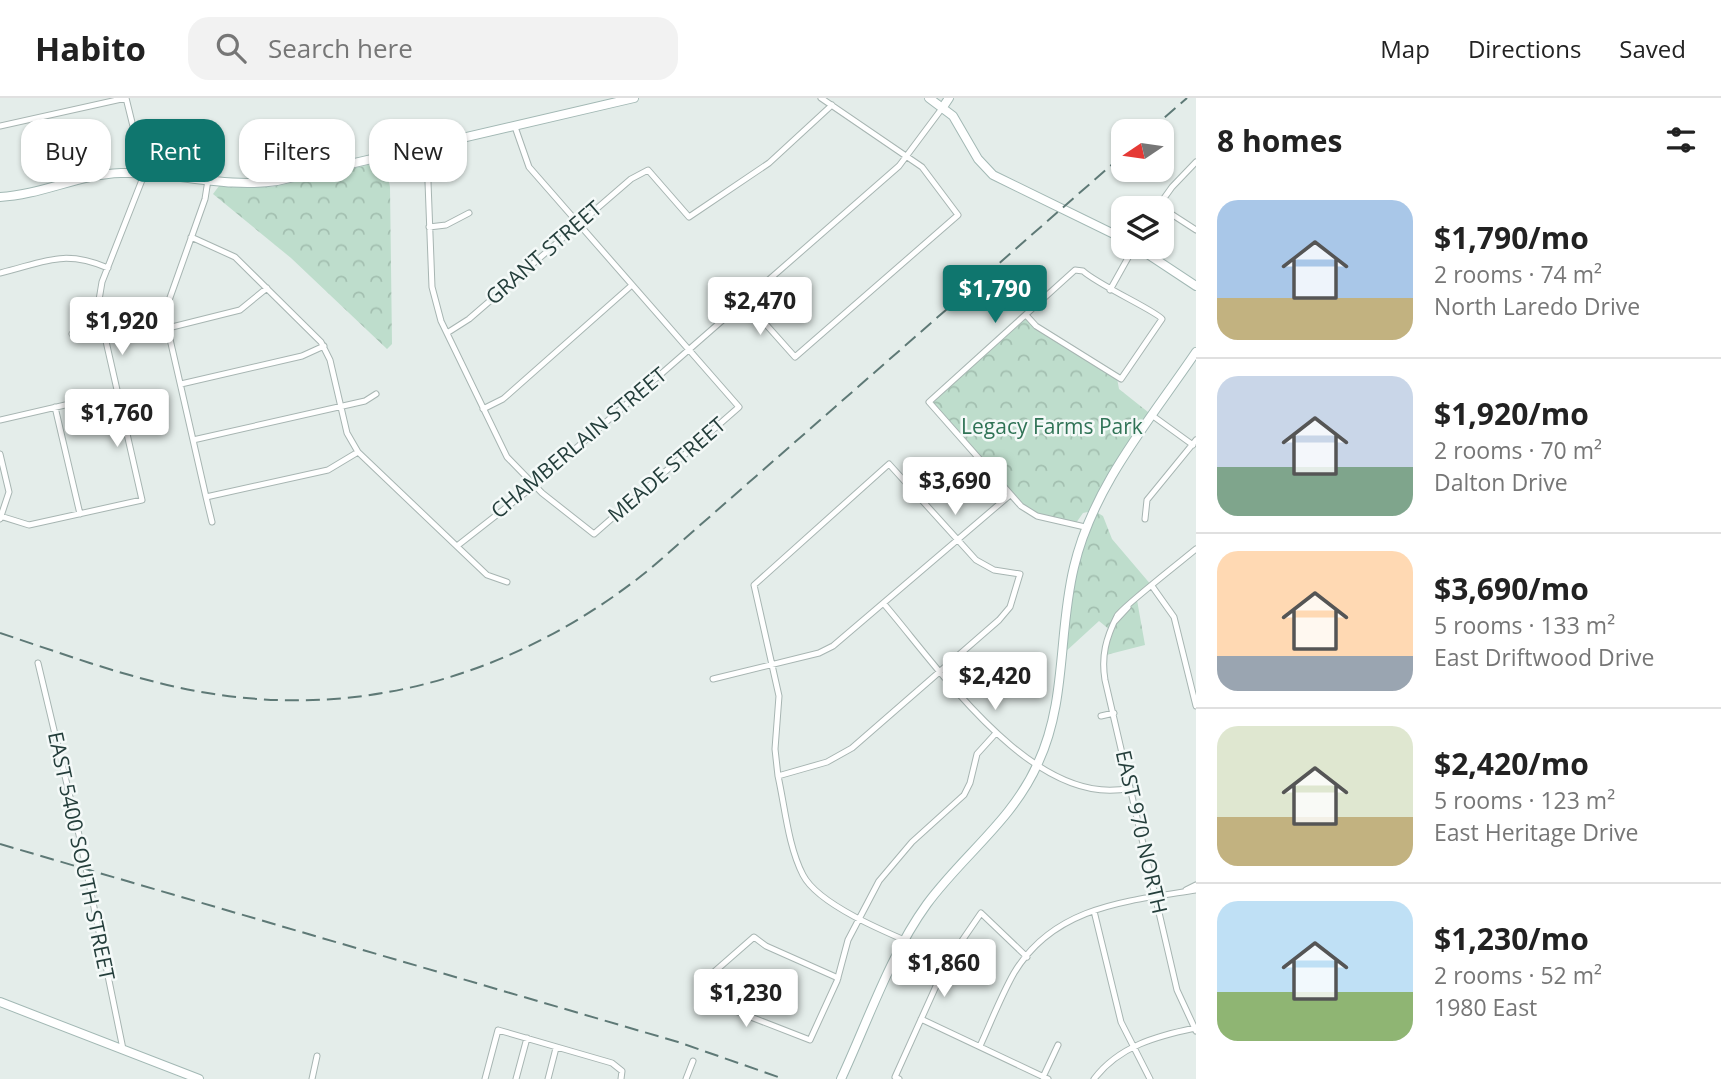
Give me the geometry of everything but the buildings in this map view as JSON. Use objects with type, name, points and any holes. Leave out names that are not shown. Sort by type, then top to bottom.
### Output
[{"type":"street","points":[[0,126],[126,98],[131,119]]},
{"type":"street","points":[[467,138],[634,98]]},
{"type":"street","points":[[744,300],[795,357],[958,215],[931,177],[908,157],[821,98]]},
{"type":"street","points":[[929,98],[943,107],[958,123],[978,159],[993,175],[1111,233]]},
{"type":"street","points":[[943,107],[949,98]]},
{"type":"street","name":"GRANT STREET","points":[[447,333],[469,320],[620,187],[648,170],[689,217],[769,163],[832,105]]},
{"type":"street","name":"CHAMBERLAIN STREET","points":[[457,546],[533,485],[908,157],[943,107]]},
{"type":"street","points":[[515,127],[529,167],[689,349]]},
{"type":"street","points":[[225,181],[277,181],[369,161]]},
{"type":"street","points":[[1167,196],[1196,162]]},
{"type":"street","points":[[0,197],[125,173]]},
{"type":"street","points":[[0,454],[9,492],[0,517],[29,525],[142,500],[98,300],[141,182]]},
{"type":"street","points":[[209,182],[169,292],[168,328],[212,522]]},
{"type":"street","points":[[428,182],[433,297],[447,333],[507,457],[533,485]]},
{"type":"street","points":[[429,226],[446,225],[469,213]]},
{"type":"street","points":[[1174,217],[1196,230]]},
{"type":"street","points":[[191,237],[230,253],[324,346],[347,433],[358,452],[490,578],[507,582]]},
{"type":"street","points":[[0,273],[74,256],[108,268]]},
{"type":"street","points":[[1110,290],[1129,259]]},
{"type":"street","points":[[1154,259],[1196,286]]},
{"type":"street","points":[[1026,315],[1036,326],[1121,379],[1163,319],[1157,312],[1110,290],[1078,270],[1026,315],[929,402],[1029,513],[1085,527]]},
{"type":"street","points":[[483,410],[503,399],[632,285]]},
{"type":"street","points":[[168,328],[240,310],[267,288]]},
{"type":"street","points":[[72,334],[102,327]]},
{"type":"street","points":[[180,384],[302,356],[324,346]]},
{"type":"street","name":"MEADE STREET","points":[[533,485],[594,534],[739,407],[689,349]]},
{"type":"street","points":[[841,1079],[905,940],[935,894],[1012,808],[1037,766],[1050,735],[1058,693],[1070,583],[1085,527],[1111,479],[1196,352]]},
{"type":"street","points":[[0,420],[117,393]]},
{"type":"street","points":[[193,440],[365,401],[376,394]]},
{"type":"street","points":[[55,407],[80,514]]},
{"type":"street","points":[[1145,519],[1147,500],[1194,442],[1153,416]]},
{"type":"street","points":[[206,497],[328,471],[358,452]]},
{"type":"street","points":[[778,776],[817,766],[840,756],[1010,607],[1020,574],[985,566],[957,540],[889,464],[754,585],[779,696],[775,749],[778,776],[803,875],[825,900],[949,959]]},
{"type":"street","points":[[713,679],[833,646],[1010,495]]},
{"type":"street","points":[[1196,549],[1152,586],[1174,617],[1196,706]]},
{"type":"street","name":"EAST 970 NORTH","points":[[1152,586],[1128,607],[1110,629],[1104,669],[1177,990],[1195,1029]]},
{"type":"street","points":[[884,604],[996,733],[1019,755],[1085,788],[1110,791],[1130,788]]},
{"type":"street","name":"EAST 5400 SOUTH STREET","points":[[38,663],[80,839],[123,1049]]},
{"type":"street","points":[[1187,668],[1195,667]]},
{"type":"street","points":[[1101,716],[1114,713]]},
{"type":"street","points":[[838,978],[766,946],[754,937],[706,979],[702,994],[707,1000],[810,1040],[838,978],[848,940],[890,865],[964,795],[977,754],[996,733]]},
{"type":"street","points":[[980,1046],[1013,975],[1027,957],[1063,922],[1094,911],[1196,888]]},
{"type":"street","points":[[1094,911],[1115,1003],[1132,1047],[1150,1079]]},
{"type":"street","points":[[897,1078],[949,959],[981,913],[1027,957]]},
{"type":"street","points":[[0,1002],[199,1079]]},
{"type":"street","points":[[921,1018],[1045,1078],[1058,1045]]},
{"type":"street","points":[[1094,1079],[1132,1047],[1160,1036],[1195,1029]]},
{"type":"street","points":[[485,1079],[498,1030],[618,1066],[622,1070],[621,1079]]},
{"type":"street","points":[[516,1079],[527,1038]]},
{"type":"street","points":[[548,1079],[556,1048]]},
{"type":"street","points":[[312,1079],[317,1056]]},
{"type":"street","points":[[693,1060],[687,1077],[695,1079]]},
{"type":"green space","points":[[369,165],[369,182],[389,182],[390,187],[392,344],[387,349],[291,258],[213,194],[219,186],[272,187],[294,182],[355,182],[355,168]]},
{"type":"green space","name":"Legacy Farms Park","points":[[1026,315],[1036,326],[1117,378],[1119,389],[1153,416],[1092,511],[1083,513],[1076,523],[1029,513],[930,406],[931,399]]},
{"type":"green space","points":[[1098,513],[1103,516],[1112,539],[1152,586],[1137,600],[1145,645],[1102,656],[1110,630],[1099,621],[1063,654],[1070,583],[1085,527]]},
{"type":"railway","points":[[1163,119],[1187,98]]},
{"type":"railway","points":[[0,633],[160,683],[214,694],[274,700],[332,699],[390,692],[446,678],[500,659],[552,634],[602,604],[650,569],[1111,165]]},
{"type":"railway","points":[[0,844],[678,1042],[784,1079]]}]
